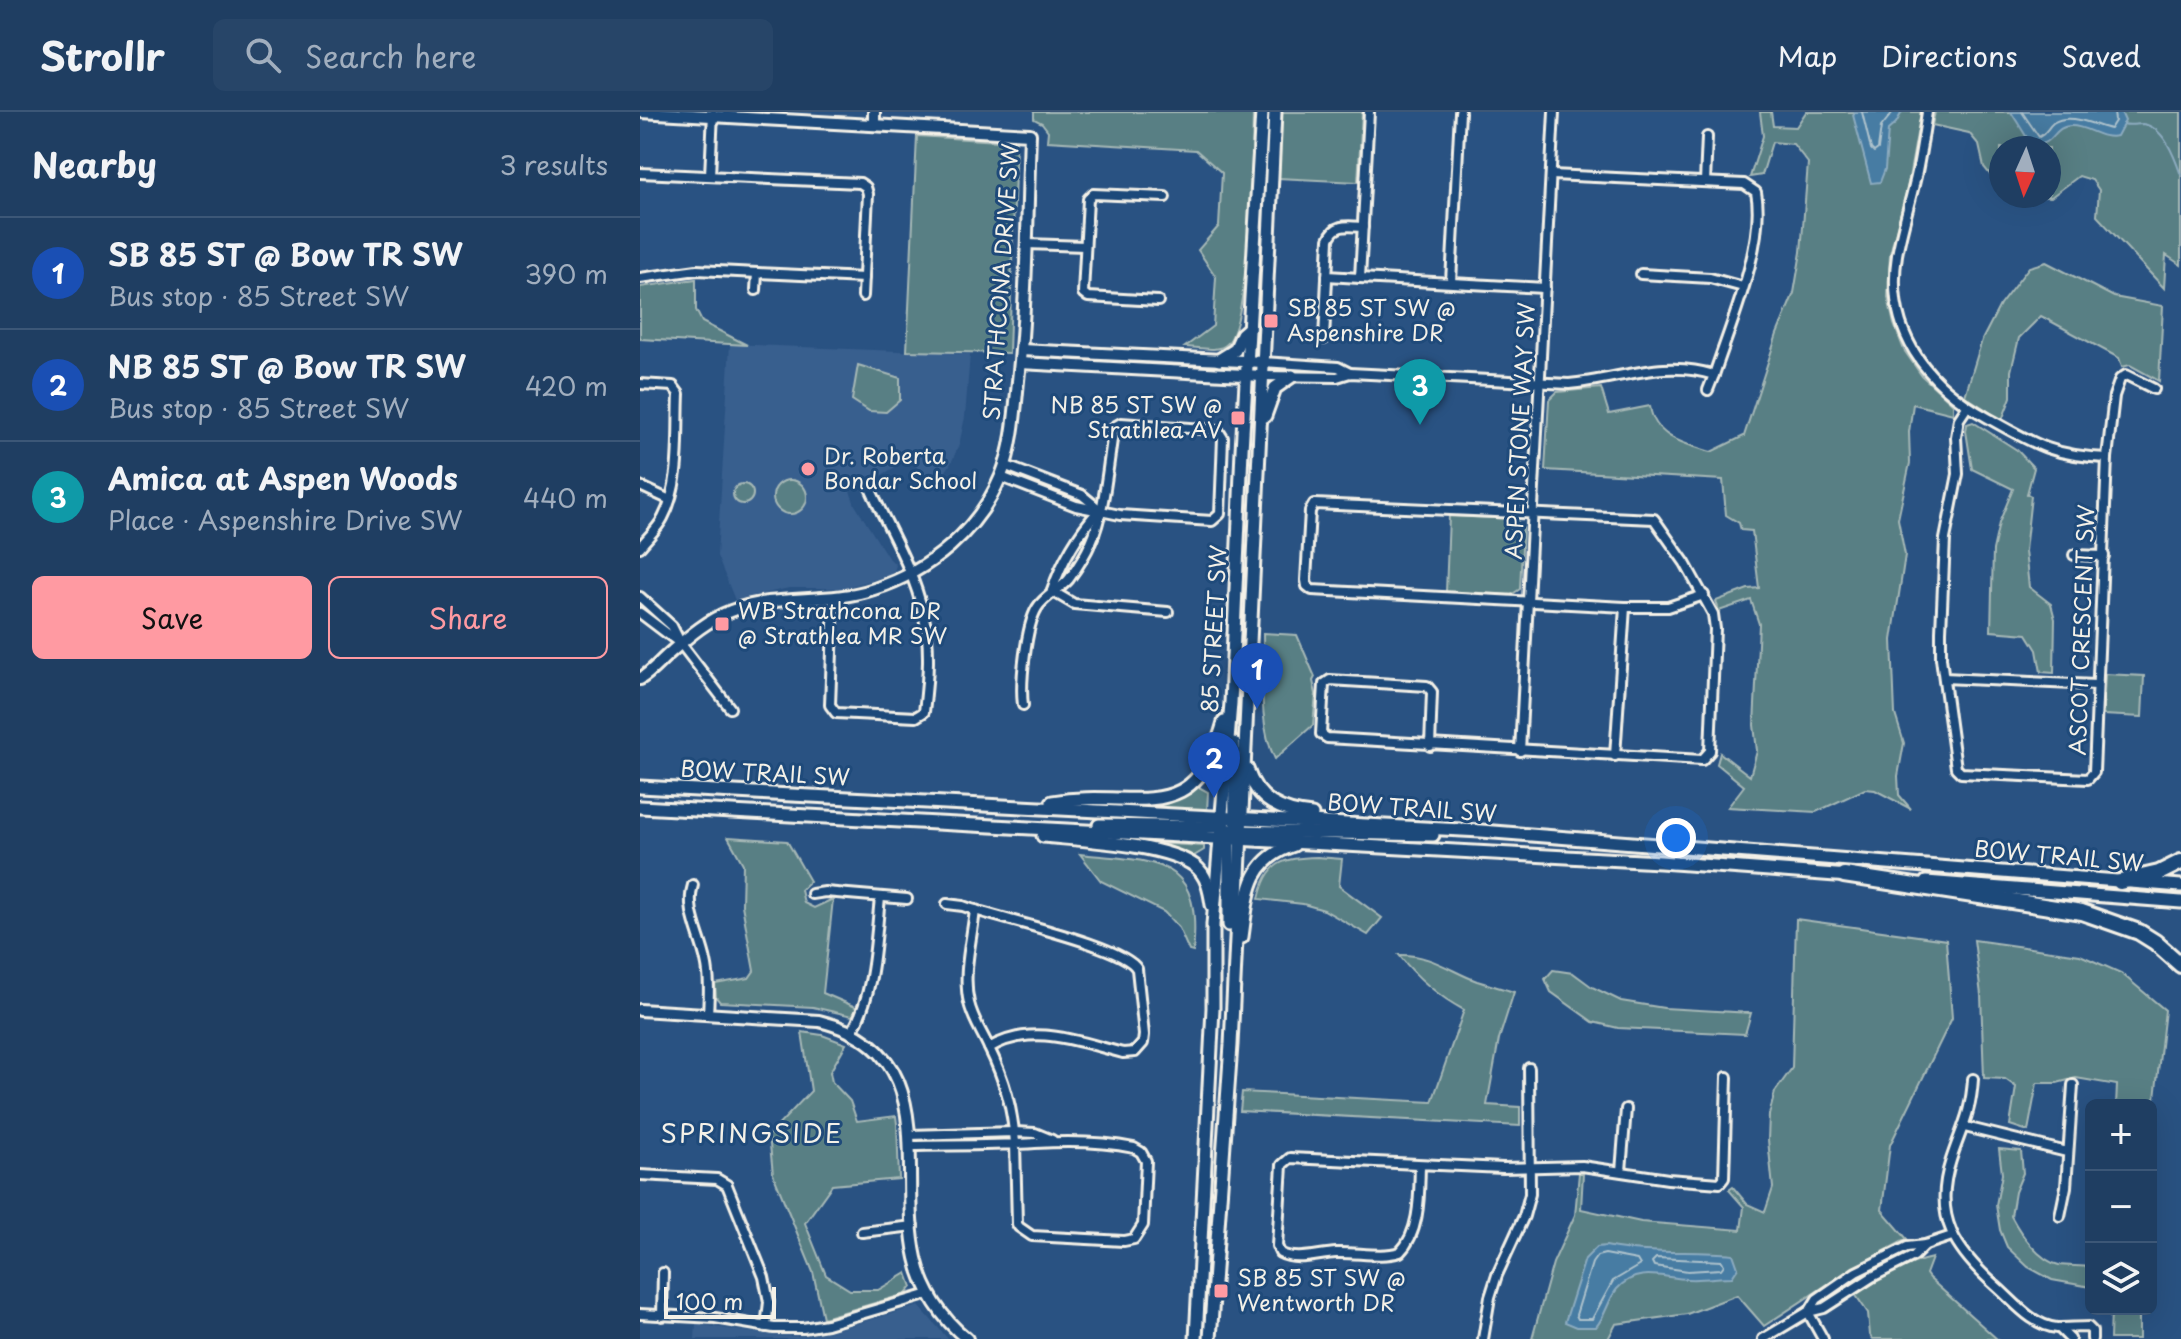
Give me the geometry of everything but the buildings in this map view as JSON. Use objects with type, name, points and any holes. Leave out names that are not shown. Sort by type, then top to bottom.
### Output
[{"type":"highway","points":[[2120,882],[2159,873],[2181,862]]},
{"type":"highway","points":[[1844,875],[2082,912],[2139,932],[2181,965]]},
{"type":"main road","name":"85 STREET SW","points":[[1210,1339],[1229,1077],[1233,969],[1231,703],[1262,112]]},
{"type":"main road","name":"85 STREET SW","points":[[1193,1339],[1197,1325],[1210,1076],[1213,925],[1245,760],[1275,112]]},
{"type":"main road","points":[[1219,360],[1235,350],[1242,334],[1250,328]]},
{"type":"main road","points":[[1260,427],[1275,388],[1292,376]]},
{"type":"main road","points":[[1232,829],[1234,633]]},
{"type":"main road","points":[[1032,805],[1068,799],[1162,797],[1186,789],[1202,774],[1215,754],[1231,703]]},
{"type":"main road","points":[[1245,760],[1258,792],[1269,803],[1285,810],[1481,831]]},
{"type":"main road","name":"BOW TRAIL SW","points":[[640,787],[1032,805],[1232,829],[1299,843],[1660,862],[2181,902]]},
{"type":"main road","name":"BOW TRAIL SW","points":[[640,807],[968,825]]},
{"type":"main road","points":[[968,825],[1528,836]]},
{"type":"main road","points":[[968,825],[1140,849],[1181,859],[1203,875],[1212,901],[1213,925]]},
{"type":"main road","name":"BOW TRAIL SW","points":[[1232,829],[1481,831],[2181,886]]},
{"type":"main road","points":[[1232,992],[1255,873],[1261,863],[1275,853],[1299,843]]},
{"type":"main road","points":[[1210,1076],[1229,1077]]},
{"type":"street","points":[[640,112],[808,116],[874,124],[874,112]]},
{"type":"street","points":[[1360,278],[1369,112]]},
{"type":"street","points":[[1451,282],[1460,112]]},
{"type":"street","name":"ASPEN STONE WAY SW","points":[[1520,751],[1554,112]]},
{"type":"street","points":[[1927,112],[1918,169],[1897,257],[1895,294],[1899,322],[1911,347],[1926,371],[1967,407],[2014,435],[2050,451],[2074,457],[2107,458]]},
{"type":"street","points":[[710,175],[713,114]]},
{"type":"street","name":"STRATHCONA DRIVE SW","points":[[640,679],[708,623],[730,611],[786,598],[834,598],[873,590],[910,574],[941,555],[968,530],[988,501],[1002,471],[1015,416],[1020,363],[1030,134],[874,124]]},
{"type":"street","points":[[1705,182],[1707,137]]},
{"type":"street","points":[[640,173],[860,183],[866,187],[868,194],[863,296]]},
{"type":"street","points":[[1552,175],[1744,184],[1756,192],[1754,247],[1708,390]]},
{"type":"street","points":[[1158,301],[1088,297],[1083,293],[1088,199],[1093,194],[1165,197]]},
{"type":"street","points":[[1324,339],[1331,233],[1340,226],[1363,227]]},
{"type":"street","points":[[1027,244],[1085,246]]},
{"type":"street","points":[[640,278],[697,270],[864,278]]},
{"type":"street","points":[[756,290],[757,273]]},
{"type":"street","points":[[1641,274],[1710,278],[1743,287]]},
{"type":"street","points":[[1327,276],[1545,288]]},
{"type":"street","points":[[1021,350],[1338,367],[1350,373]]},
{"type":"street","points":[[1020,363],[1262,376],[1337,377],[1350,373],[1540,383],[1591,382],[1654,368],[1683,368],[1714,375]]},
{"type":"street","name":"ASCOT CRESCENT SW","points":[[1967,407],[1959,419],[1956,437],[1958,474],[1945,539],[1941,631],[1956,768],[1961,773],[2088,779],[2094,772],[2107,458],[2114,396],[2120,379],[2126,375],[2154,389]]},
{"type":"street","points":[[640,384],[673,386],[679,394],[675,477],[670,500],[663,518],[640,547]]},
{"type":"street","points":[[1002,471],[1076,506],[1100,509],[1120,515],[1212,521],[1220,514],[1223,438],[1218,430],[1121,423],[1114,427],[1100,509],[1098,525],[1090,545],[1068,581],[1052,591],[1037,608],[1028,635],[1023,705]]},
{"type":"street","points":[[640,486],[670,500]]},
{"type":"street","points":[[834,598],[830,705],[833,710],[836,713],[916,717],[924,712],[928,650],[923,612],[910,574],[870,488]]},
{"type":"street","points":[[1430,746],[1432,692],[1427,686],[1330,680],[1324,684],[1321,734],[1325,738],[1430,746],[1697,760],[1708,754],[1715,629],[1713,614],[1704,595],[1654,519],[1317,503],[1310,511],[1306,583],[1312,590],[1625,607],[1668,607],[1704,595]]},
{"type":"street","points":[[2074,555],[2104,556]]},
{"type":"street","points":[[1052,591],[1074,604],[1168,612]]},
{"type":"street","points":[[640,597],[672,626],[681,644],[730,708]]},
{"type":"street","points":[[1615,756],[1625,607]]},
{"type":"street","points":[[640,613],[681,644]]},
{"type":"street","points":[[1944,678],[2096,685]]},
{"type":"street","points":[[693,885],[692,912],[708,970],[708,1014]]},
{"type":"street","points":[[812,894],[825,892],[907,899]]},
{"type":"street","points":[[851,1034],[871,985],[880,898]]},
{"type":"street","points":[[947,904],[1029,924],[1128,959],[1136,965],[1144,1035],[1143,1043],[1135,1052],[1123,1053],[1039,1034],[1011,1038],[989,1048]]},
{"type":"street","points":[[910,1141],[1015,1143],[1053,1141],[1126,1146],[1141,1152],[1146,1168],[1143,1225],[1134,1239],[1032,1236],[1017,1224],[1015,1143],[1007,1089],[974,1020],[967,992],[975,910]]},
{"type":"street","points":[[640,1010],[808,1019],[831,1024],[872,1048],[895,1077],[906,1103],[915,1257],[929,1294],[948,1322],[967,1339]]},
{"type":"street","points":[[1483,1339],[1497,1275],[1528,1202],[1531,1168],[1529,1068]]},
{"type":"street","points":[[1420,1165],[1418,1205],[1410,1239],[1400,1252],[1335,1253],[1290,1258],[1280,1253],[1277,1246],[1282,1165],[1287,1158],[1420,1165],[1582,1166],[1720,1183],[1724,1178],[1727,1077]]},
{"type":"street","points":[[1973,1079],[1971,1105],[1946,1183],[1945,1209],[1952,1236],[1969,1263],[2033,1320],[2059,1328],[2088,1327],[2092,1331],[2092,1339]]},
{"type":"street","points":[[2060,1216],[2073,1085]]},
{"type":"street","points":[[1621,1171],[1626,1109]]},
{"type":"street","points":[[1965,1127],[2067,1152]]},
{"type":"street","points":[[910,1141],[1014,1132],[1035,1133],[1053,1141]]},
{"type":"street","points":[[640,1175],[717,1179],[727,1185],[764,1277],[769,1302],[766,1327]]},
{"type":"street","points":[[862,1232],[913,1226]]},
{"type":"street","points":[[1763,1339],[1808,1312],[1817,1299],[1856,1272],[1907,1247],[1952,1236]]},
{"type":"street","points":[[662,1316],[663,1273]]},
{"type":"street","points":[[640,1314],[715,1318],[792,1328],[827,1324],[929,1294]]},
{"type":"street","points":[[1808,1312],[1823,1339]]},
{"type":"street","points":[[2059,1328],[2070,1339]]},
{"type":"shaded area","name":"Dr. Roberta Bondar School","points":[[730,344],[970,354],[965,417],[959,445],[937,486],[922,475],[911,458],[878,477],[864,476],[849,488],[855,505],[896,565],[888,576],[843,588],[789,588],[735,600],[717,556]]},
{"type":"shaded area","points":[[919,1306],[948,1339],[695,1339],[696,1324],[770,1335],[805,1336]]},
{"type":"green space","points":[[1034,112],[1253,112],[1246,271],[1235,329],[1227,344],[1213,349],[1185,347],[1213,326],[1216,277],[1198,250],[1219,226],[1222,173],[1196,150],[1047,141],[1048,131],[1034,119]]},
{"type":"green space","points":[[1282,112],[1362,112],[1358,182],[1278,178]]},
{"type":"green space","points":[[1760,112],[1771,112],[1773,126],[1796,127],[1806,112],[1921,112],[1907,189],[1890,254],[1888,298],[1904,350],[1922,376],[1953,404],[1953,414],[1913,404],[1909,432],[1910,463],[1898,519],[1905,555],[1892,640],[1895,714],[1904,743],[1898,776],[1899,795],[1911,809],[1875,790],[1865,789],[1816,812],[1728,807],[1744,786],[1717,764],[1720,753],[1750,776],[1757,751],[1754,725],[1759,624],[1751,600],[1719,611],[1716,601],[1759,588],[1752,531],[1741,530],[1739,523],[1726,515],[1723,480],[1545,470],[1549,400],[1557,392],[1601,388],[1609,414],[1650,406],[1653,417],[1664,433],[1711,452],[1744,436],[1777,334],[1794,293],[1801,252],[1808,163],[1793,144],[1772,142],[1762,175],[1750,177],[1763,136]]},
{"type":"green space","points":[[1935,112],[2181,112],[2181,265],[2166,255],[2164,288],[2097,216],[2099,190],[2092,180],[2079,176],[2061,190],[2061,136],[1989,136],[1989,173],[1984,167],[1979,145],[1969,133],[1932,125]]},
{"type":"green space","points":[[917,136],[1016,142],[1009,353],[907,351]]},
{"type":"green space","points":[[2046,262],[2114,297],[2163,306],[2159,381],[2130,365],[2122,367],[2119,358],[2041,316],[2019,338],[2011,371],[2011,397],[2002,420],[1965,396],[1982,340],[2000,305],[2029,267]]},
{"type":"green space","points":[[696,279],[696,310],[702,322],[747,345],[640,339],[640,287]]},
{"type":"green space","points":[[858,365],[900,378],[900,400],[886,412],[869,411],[852,400]]},
{"type":"green space","points":[[1973,422],[2017,450],[2034,468],[2027,494],[2031,496],[2025,551],[2029,587],[2051,604],[2055,619],[2054,673],[2041,672],[2037,650],[2027,634],[1991,631],[1993,550],[1999,523],[2013,489],[1972,469],[1966,431],[1967,424]]},
{"type":"green space","points":[[790,480],[802,485],[807,497],[802,509],[790,514],[778,509],[773,497],[778,485]]},
{"type":"green space","points":[[739,484],[747,484],[753,494],[747,504],[739,504],[733,498],[733,490]]},
{"type":"green space","points":[[1449,516],[1515,519],[1523,528],[1520,589],[1511,595],[1446,592]]},
{"type":"green space","points":[[1263,633],[1297,635],[1315,677],[1313,725],[1275,759],[1269,745],[1264,714]]},
{"type":"green space","points":[[2105,674],[2144,676],[2142,717],[2103,715]]},
{"type":"green space","points":[[1197,786],[1208,792],[1207,811],[1156,808],[1156,805],[1180,798]]},
{"type":"green space","points":[[728,837],[787,841],[810,881],[801,890],[804,903],[814,908],[833,899],[823,993],[858,1008],[852,1016],[813,1007],[720,1002],[716,997],[715,984],[749,978],[754,971],[742,905],[743,864]]},
{"type":"green space","points":[[1152,843],[1204,846],[1204,850],[1189,859],[1151,847]]},
{"type":"green space","points":[[1080,854],[1152,863],[1169,870],[1182,881],[1190,897],[1194,921],[1193,952],[1189,951],[1179,928],[1164,912],[1101,881]]},
{"type":"green space","points":[[1317,857],[1342,859],[1339,886],[1382,918],[1368,935],[1324,910],[1303,904],[1259,899],[1267,877],[1278,864]]},
{"type":"green space","points":[[1796,919],[1946,940],[1952,1018],[1890,1145],[1882,1210],[1907,1239],[1849,1270],[1764,1326],[1737,1295],[1687,1314],[1616,1324],[1608,1339],[1532,1339],[1553,1263],[1575,1215],[1579,1173],[1583,1173],[1581,1209],[1641,1222],[1741,1230],[1744,1207],[1729,1190],[1733,1187],[1747,1204],[1765,1212],[1773,1188],[1769,1115],[1775,1092],[1792,1068]]},
{"type":"green space","points":[[1974,940],[2080,955],[2121,973],[2165,1010],[2155,1099],[2116,1099],[2117,1085],[2076,1078],[2057,1083],[2037,1083],[2028,1131],[2010,1125],[2016,1087],[2005,1079],[1984,1078],[1981,995]]},
{"type":"green space","points":[[1399,955],[1430,960],[1477,981],[1514,992],[1499,1039],[1487,1105],[1520,1107],[1520,1126],[1240,1111],[1242,1092],[1432,1102],[1464,1010],[1428,986]]},
{"type":"green space","points":[[1553,970],[1573,973],[1592,987],[1621,1001],[1664,1008],[1751,1013],[1745,1034],[1618,1028],[1593,1022],[1551,992],[1545,979]]},
{"type":"green space","points":[[802,1032],[846,1044],[830,1072],[832,1082],[850,1101],[857,1121],[896,1116],[897,1124],[899,1179],[832,1185],[805,1223],[826,1275],[850,1290],[878,1290],[907,1273],[912,1287],[906,1294],[823,1318],[813,1272],[773,1174],[769,1135],[811,1091]]},
{"type":"green space","points":[[1999,1149],[2021,1151],[2023,1173],[2015,1192],[2011,1216],[2044,1258],[2059,1265],[2085,1267],[2085,1286],[2052,1280],[2028,1267],[2007,1247],[2000,1230],[1996,1205],[2002,1174]]},
{"type":"green space","points":[[1932,1258],[1926,1274],[1929,1278],[1997,1339],[1873,1339],[1868,1313],[1855,1294],[1901,1268]]},
{"type":"green space","points":[[2111,1315],[2139,1315],[2139,1339],[2110,1339]]},
{"type":"water","points":[[1855,112],[1902,112],[1888,130],[1885,169],[1880,182],[1871,183],[1853,115]]},
{"type":"water","points":[[2011,112],[2121,112],[2125,121],[2117,136],[2111,137],[2071,126],[2060,129],[2053,136],[2026,136]]},
{"type":"water","points":[[1597,1247],[1733,1254],[1738,1268],[1732,1277],[1694,1279],[1642,1275],[1617,1289],[1596,1327],[1577,1327],[1565,1322],[1585,1259]]},
{"type":"waterway","points":[[2123,124],[2142,124],[2157,130],[2168,144],[2181,175]]},
{"type":"place","name":"SB 85 ST SW @ Aspenshire DR","points":[[1271,321]]},
{"type":"place","name":"NB 85 ST SW @ Strathlea AV","points":[[1238,418]]},
{"type":"place","name":"Amica at Aspen Woods","points":[[1420,425]]},
{"type":"place","name":"Dr. Roberta Bondar School","points":[[808,469]]},
{"type":"place","name":"WB Strathcona DR @ Strathlea MR SW","points":[[722,624]]},
{"type":"place","name":"SB 85 ST @ Bow TR SW","points":[[1257,709]]},
{"type":"place","name":"NB 85 ST @ Bow TR SW","points":[[1214,798]]},
{"type":"place","name":"SB 85 ST SW @ Wentworth DR","points":[[1221,1291]]},
{"type":"district","name":"SPRINGSIDE","points":[[752,1134]]}]
